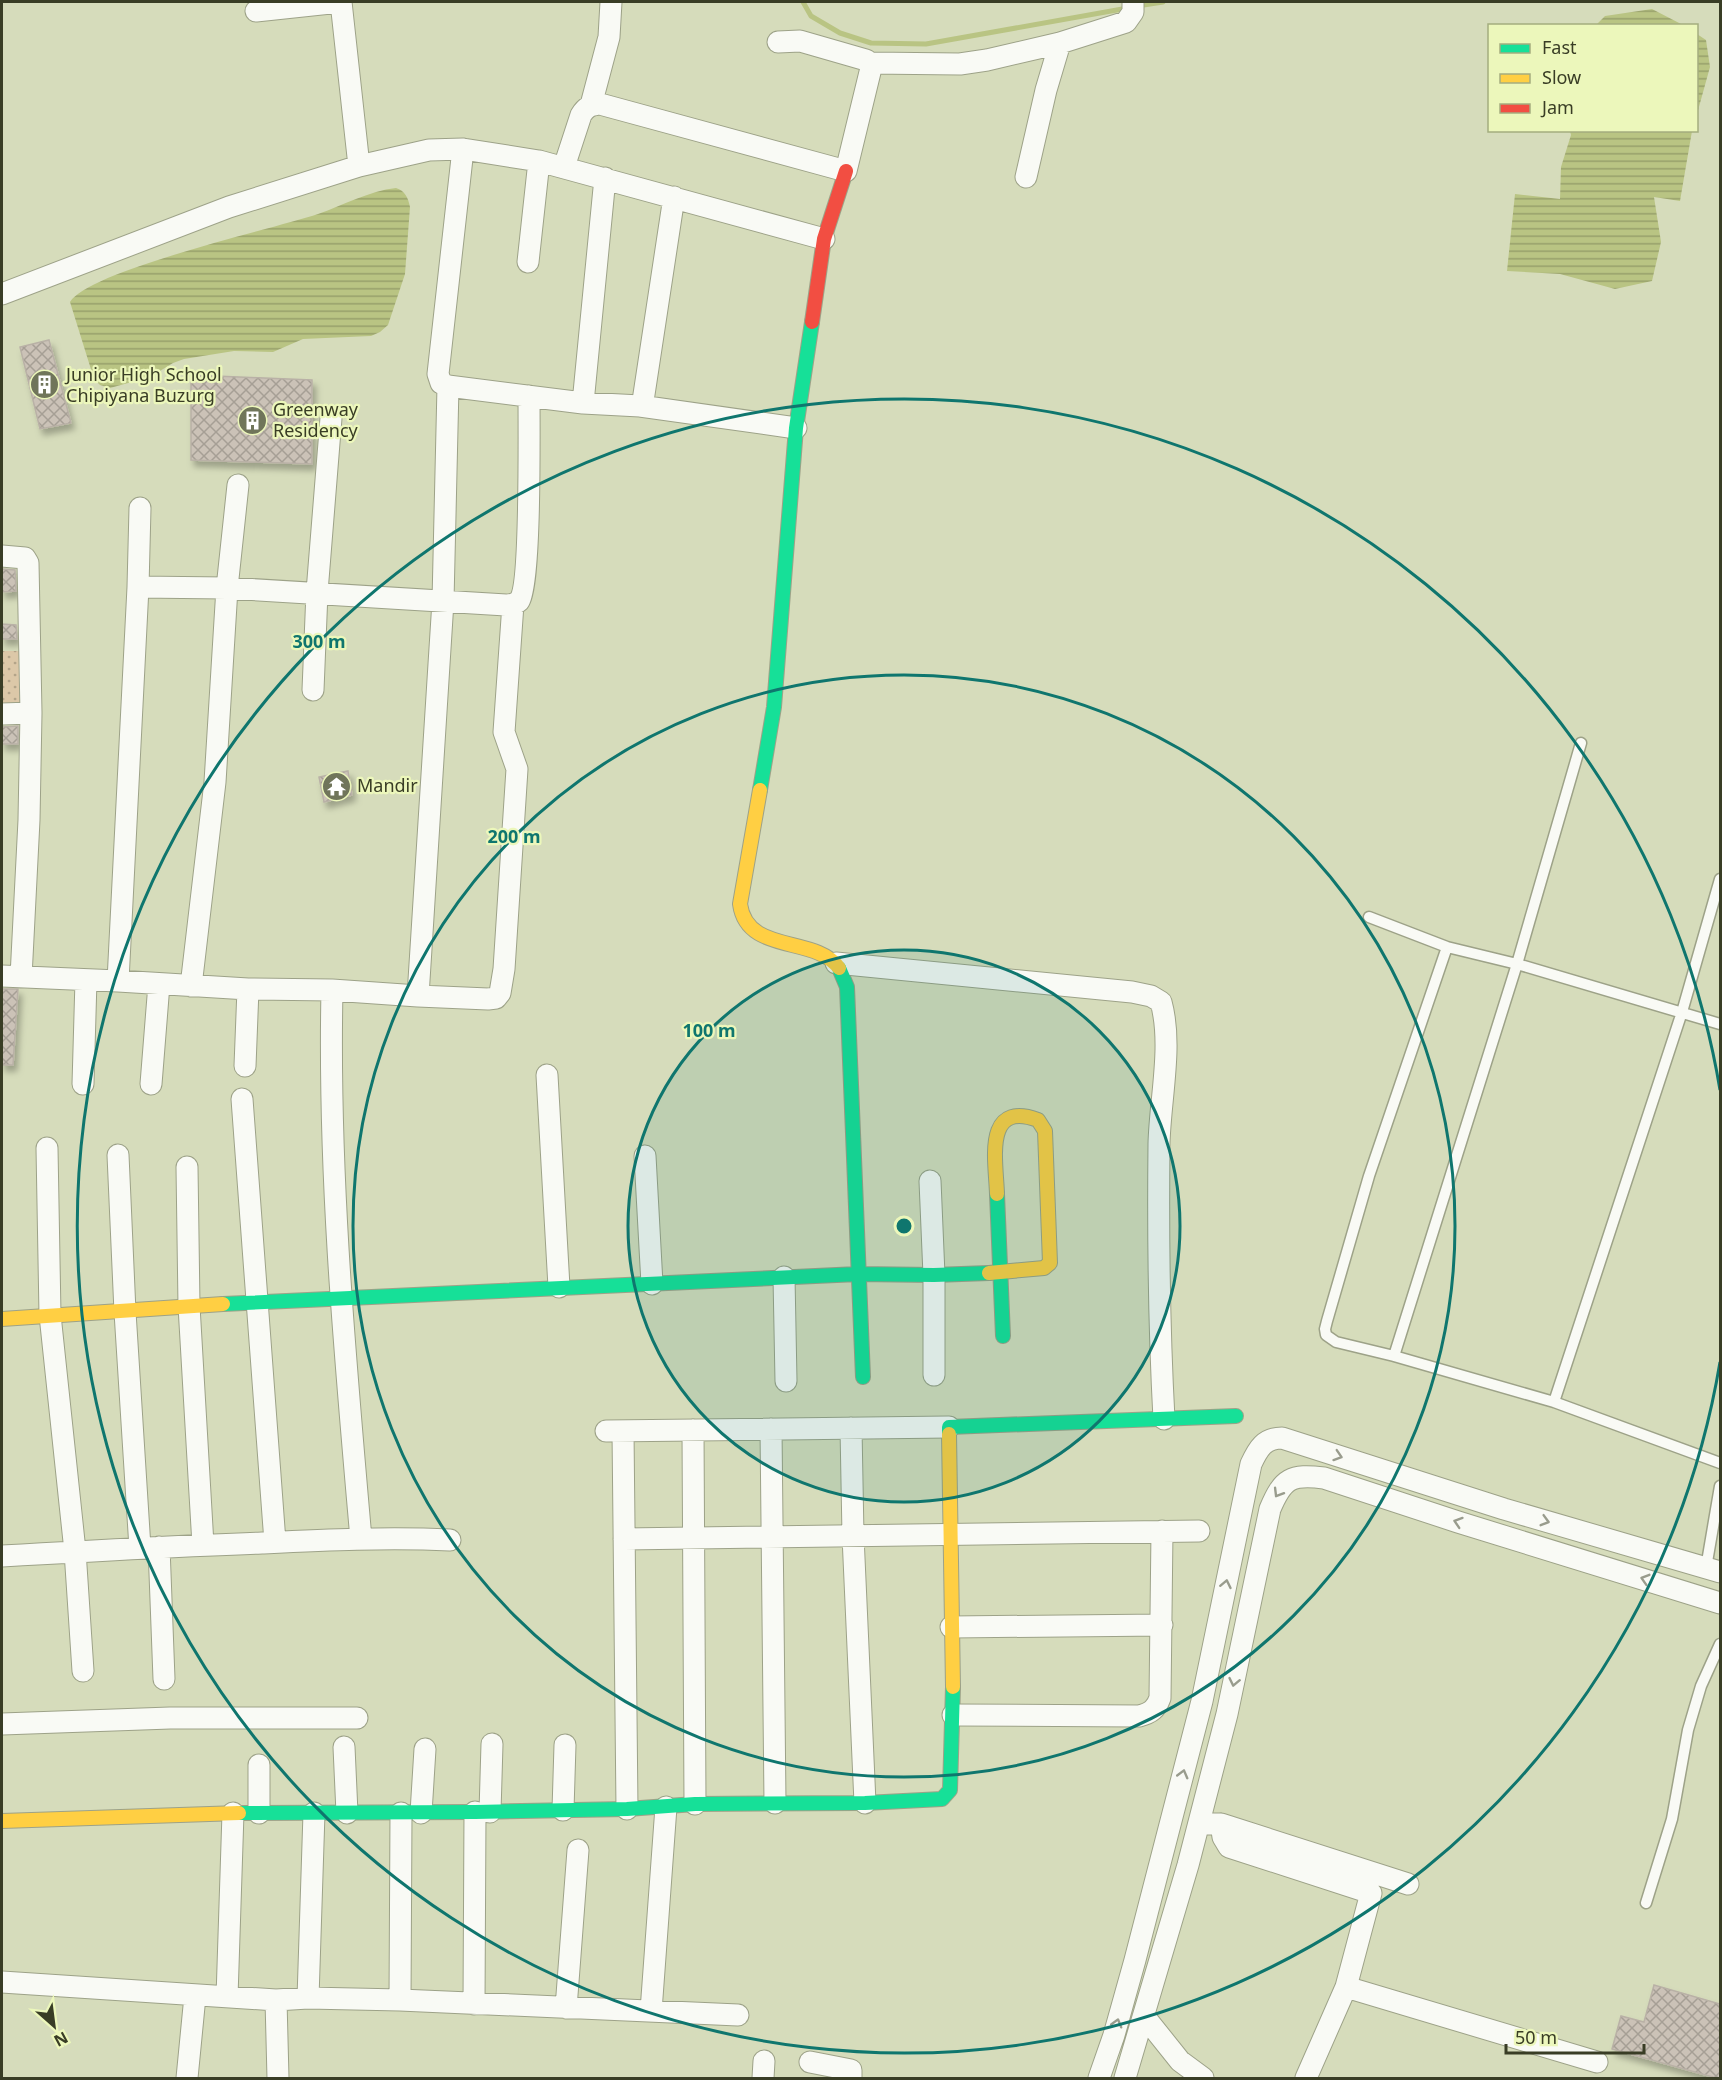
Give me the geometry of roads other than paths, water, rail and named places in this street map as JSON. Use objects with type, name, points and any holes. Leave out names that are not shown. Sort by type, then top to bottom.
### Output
[{"type":"street","points":[[256,11],[340,2],[359,166]]},
{"type":"street","points":[[591,105],[607,46],[612,2]]},
{"type":"street","points":[[778,42],[800,41],[870,63],[960,64],[1060,43],[1120,26],[1130,18],[1133,7]]},
{"type":"street","points":[[1026,177],[1046,90],[1060,43]]},
{"type":"street","points":[[863,1377],[847,987],[843,974],[828,956],[759,933],[747,924],[742,916],[740,904],[774,707],[796,428],[824,239],[846,171],[871,68],[870,63]]},
{"type":"street","points":[[564,167],[581,115],[585,108],[600,104],[846,171]]},
{"type":"street","points":[[463,149],[438,374],[441,383],[448,386],[583,403],[640,406],[796,428]]},
{"type":"street","points":[[2,294],[229,207],[359,166],[429,150],[463,149],[538,160],[824,239]]},
{"type":"street","points":[[528,262],[538,160]]},
{"type":"street","points":[[583,403],[605,178]]},
{"type":"street","points":[[640,406],[643,401],[674,197]]},
{"type":"street","points":[[418,996],[443,601],[448,386]]},
{"type":"street","points":[[138,587],[317,592],[513,604],[519,600],[521,594],[526,555],[529,396]]},
{"type":"street","points":[[313,690],[317,592],[331,418]]},
{"type":"street","points":[[191,986],[215,782],[227,588],[238,485]]},
{"type":"street","points":[[118,981],[140,508]]},
{"type":"street","points":[[2,556],[25,558],[28,563],[31,713],[29,820],[11,976],[248,989],[332,990],[418,996],[496,998],[500,993],[504,969],[517,769],[504,732],[513,604]]},
{"type":"street","points":[[2,714],[31,713]]},
{"type":"street","points":[[836,963],[1132,992],[1151,996],[1161,1002],[1164,1015],[1165,1053],[1159,1141],[1159,1314],[1164,1419]]},
{"type":"street","points":[[83,1084],[86,980]]},
{"type":"street","points":[[151,1084],[159,984]]},
{"type":"street","points":[[244,1066],[248,989]]},
{"type":"street","points":[[332,990],[330,1075],[340,1299],[361,1539]]},
{"type":"street","points":[[547,1075],[559,1287]]},
{"type":"street","points":[[242,1099],[275,1542]]},
{"type":"street","points":[[2,1319],[189,1306],[559,1287],[858,1274],[934,1275],[1002,1272],[1044,1268],[1050,1263],[1045,1131],[1042,1125],[1032,1117],[1015,1116],[1005,1119],[999,1124],[996,1132],[1002,1272],[1003,1336]]},
{"type":"street","points":[[47,1148],[50,1316],[75,1551],[83,1671]]},
{"type":"street","points":[[118,1155],[125,1312],[164,1679]]},
{"type":"street","points":[[645,1156],[652,1284]]},
{"type":"street","points":[[187,1167],[189,1306],[203,1545]]},
{"type":"street","points":[[930,1181],[934,1275],[934,1375]]},
{"type":"street","points":[[784,1277],[786,1381]]},
{"type":"street","points":[[627,1809],[624,1539],[615,1431],[949,1426],[1236,1416]]},
{"type":"street","points":[[2,1821],[233,1813],[483,1812],[627,1809],[695,1804],[864,1803],[937,1800],[947,1796],[950,1790],[952,1715],[949,1426]]},
{"type":"street","points":[[851,1428],[864,1803]]},
{"type":"street","points":[[771,1429],[775,1803]]},
{"type":"street","points":[[693,1430],[695,1804]]},
{"type":"street","points":[[1099,2079],[1135,1960],[1202,1701],[1255,1455],[1263,1443],[1273,1438],[1282,1438],[1504,1509],[1713,1570]]},
{"type":"street","points":[[1106,2058],[1127,2073],[1199,1825],[1227,1713],[1265,1529],[1278,1490],[1287,1480],[1303,1475],[1324,1478],[1720,1603]]},
{"type":"street","points":[[1238,1529],[1265,1529]]},
{"type":"street","points":[[624,1539],[1199,1531]]},
{"type":"street","points":[[952,1715],[1139,1716],[1150,1713],[1160,1698],[1162,1532]]},
{"type":"street","points":[[2,1556],[275,1542],[398,1538],[450,1540]]},
{"type":"street","points":[[1673,1588],[1682,1561]]},
{"type":"street","points":[[951,1627],[1162,1625]]},
{"type":"street","points":[[2,1724],[170,1718],[357,1718]]},
{"type":"street","points":[[474,2004],[483,1812],[492,1744]]},
{"type":"street","points":[[563,1810],[565,1745]]},
{"type":"street","points":[[344,1747],[347,1813]]},
{"type":"street","points":[[400,2000],[411,1813],[425,1749]]},
{"type":"street","points":[[259,1765],[259,1813]]},
{"type":"street","points":[[651,2011],[666,1807]]},
{"type":"street","points":[[227,1997],[233,1813]]},
{"type":"street","points":[[308,1998],[314,1813]]},
{"type":"street","points":[[1172,1817],[1199,1825],[1221,1824],[1408,1884]]},
{"type":"street","points":[[1221,1824],[1223,1837],[1229,1847],[1371,1893],[1346,1987],[1306,2079]]},
{"type":"street","points":[[566,2008],[578,1850]]},
{"type":"street","points":[[2,1982],[276,2000],[308,1998],[400,2000],[738,2015]]},
{"type":"street","points":[[1346,1987],[1597,2062]]},
{"type":"street","points":[[187,2079],[195,1996]]},
{"type":"street","points":[[276,2000],[278,2079]]},
{"type":"street","points":[[1144,2016],[1180,2061],[1203,2079]]},
{"type":"street","points":[[810,2062],[851,2070],[851,2079]]},
{"type":"lane","points":[[1394,1356],[1516,964],[1581,743]]},
{"type":"lane","points":[[1554,1402],[1682,1012],[1720,879]]},
{"type":"lane","points":[[1370,917],[1447,947],[1516,964],[1720,1024]]},
{"type":"lane","points":[[1447,947],[1369,1176],[1325,1329],[1326,1335],[1336,1342],[1394,1356],[1554,1402],[1720,1463]]},
{"type":"lane","points":[[1713,1570],[1720,1486]]},
{"type":"lane","points":[[1646,1903],[1672,1819],[1688,1730],[1701,1686],[1720,1644]]},
{"type":"waterway","points":[[803,2],[811,16],[840,33],[871,43],[926,44],[1128,8]]},
{"type":"waterway","points":[[1137,6],[1163,2]]},
{"type":"place","name":"Junior High School Chipiyana Buzurg","points":[[45,385]]},
{"type":"place","name":"Greenway Residency","points":[[252,420]]},
{"type":"place","name":"Mandir","points":[[336,786]]}]
